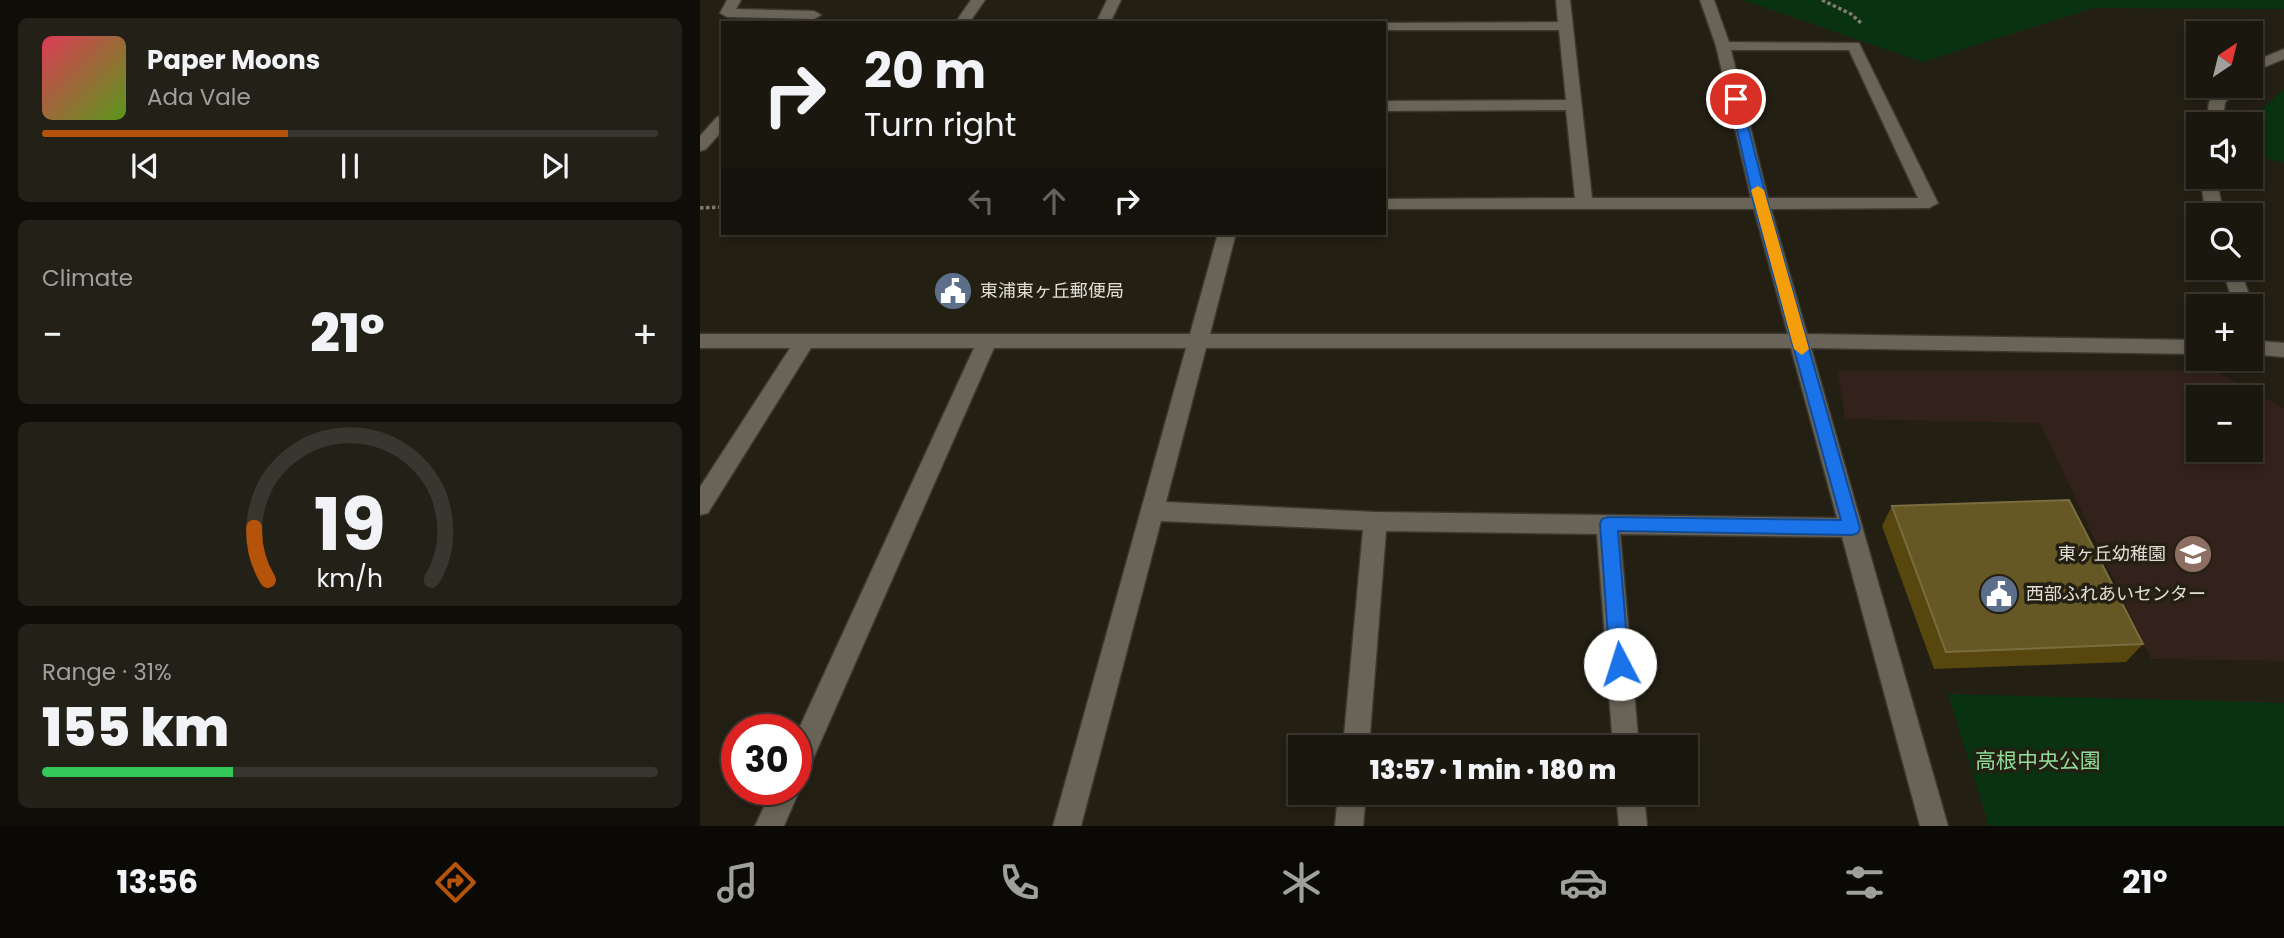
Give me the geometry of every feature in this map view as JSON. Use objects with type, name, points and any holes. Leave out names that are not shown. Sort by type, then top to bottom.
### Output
[{"type":"street","points":[[734,0],[727,13],[814,15]]},
{"type":"street","points":[[963,21],[978,0]]},
{"type":"street","points":[[1104,21],[1114,0]]},
{"type":"street","points":[[1563,0],[1584,204]]},
{"type":"street","points":[[1707,0],[1723,47],[1761,204],[1934,826]]},
{"type":"street","points":[[1386,26],[1566,26]]},
{"type":"street","points":[[1386,204],[1929,203],[1854,46],[1723,47]]},
{"type":"street","points":[[2263,63],[2284,53]]},
{"type":"street","points":[[1386,106],[1574,105]]},
{"type":"street","points":[[700,146],[721,122]]},
{"type":"street","points":[[1068,826],[1226,235]]},
{"type":"street","points":[[700,341],[1799,341],[2186,347]]},
{"type":"street","points":[[700,506],[805,341]]},
{"type":"street","points":[[812,730],[987,341]]},
{"type":"street","points":[[2263,344],[2284,351]]},
{"type":"street","points":[[1152,510],[1375,521],[1852,528]]},
{"type":"street","points":[[1357,735],[1375,521]]},
{"type":"street","points":[[1608,524],[1625,735]]},
{"type":"street","points":[[769,826],[779,805]]},
{"type":"street","points":[[1349,826],[1351,805]]},
{"type":"street","points":[[1631,805],[1633,826]]},
{"type":"path","points":[[700,208],[721,207]]},
{"type":"shaded area","name":"東ヶ丘幼稚園","points":[[1838,371],[2215,371],[2241,385],[2186,385],[2186,462],[2263,462],[2263,397],[2284,408],[2284,661],[2151,659],[2040,423],[1845,419]]},
{"type":"green space","points":[[1743,0],[2284,0],[2284,9],[2094,8],[1922,62]]},
{"type":"green space","points":[[2284,89],[2284,163],[2263,157],[2261,110]]},
{"type":"green space","name":"高根中央公園","points":[[1948,694],[2284,703],[2284,826],[1989,826]]},
{"type":"building","name":"西部ふれあいセンター","points":[[2069,500],[2143,644],[1946,652],[1892,506]]},
{"type":"slow traffic","points":[[1758,190],[1802,349]]},
{"type":"place","name":"東浦東ヶ丘郵便局","points":[[953,291]]},
{"type":"place","name":"東ヶ丘幼稚園","points":[[2193,554]]},
{"type":"place","name":"西部ふれあいセンター","points":[[1999,594]]},
{"type":"route","points":[[1620,664],[1608,524],[1852,528],[1761,204],[1736,99]]}]
